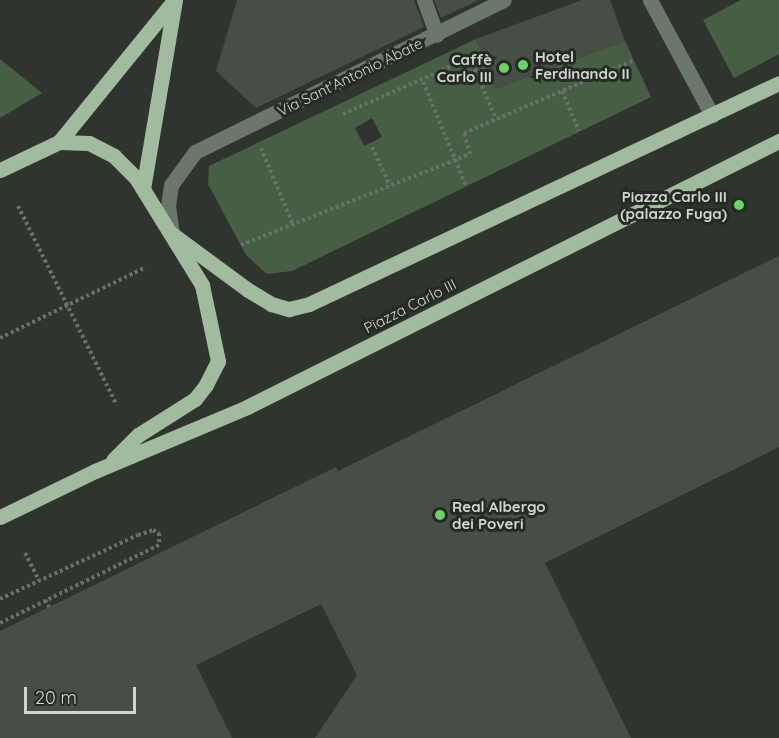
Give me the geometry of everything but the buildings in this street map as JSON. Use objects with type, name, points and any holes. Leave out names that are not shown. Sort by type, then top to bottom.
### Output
[{"type":"main road","points":[[59,142],[174,0]]},
{"type":"main road","points":[[143,189],[174,0]]},
{"type":"main road","name":"Piazza Carlo III","points":[[172,234],[248,290],[270,304],[289,309],[320,299],[779,83]]},
{"type":"main road","name":"Piazza Carlo III","points":[[0,517],[95,471],[247,407],[779,141]]},
{"type":"main road","name":"Piazza Carlo III","points":[[0,170],[59,142],[89,143],[114,156],[143,189],[202,285],[218,361],[195,399],[153,423],[113,461],[95,471]]},
{"type":"street","points":[[424,0],[437,35]]},
{"type":"street","name":"Via Sant'Antonio Abate","points":[[172,234],[168,206],[171,185],[195,152],[437,35],[504,0]]},
{"type":"street","points":[[650,0],[712,116]]},
{"type":"path","points":[[343,114],[423,81],[470,58],[496,119]]},
{"type":"path","points":[[241,245],[470,154],[464,133],[634,60]]},
{"type":"path","points":[[423,81],[466,186]]},
{"type":"path","points":[[561,91],[579,131]]},
{"type":"path","points":[[259,142],[293,225]]},
{"type":"path","points":[[372,147],[390,186]]},
{"type":"path","points":[[18,206],[117,405]]},
{"type":"path","points":[[0,338],[146,267]]},
{"type":"path","points":[[0,599],[153,530],[159,533],[159,545],[0,623]]},
{"type":"path","points":[[25,553],[39,581]]},
{"type":"path","points":[[45,600],[49,607]]},
{"type":"green space","points":[[741,0],[779,0],[779,54],[734,78],[703,20]]},
{"type":"green space","points":[[476,39],[495,89],[625,41],[651,97],[292,271],[267,274],[246,255],[208,184],[209,166]],"holes":[[[372,118],[382,137],[364,146],[355,128]]]},
{"type":"green space","points":[[0,59],[42,93],[0,118]]},
{"type":"place","name":"Hotel Ferdinando II","points":[[523,65]]},
{"type":"place","name":"Caffè Carlo III","points":[[504,68]]},
{"type":"place","name":"Piazza Carlo III (palazzo Fuga)","points":[[739,205]]},
{"type":"place","name":"Real Albergo dei Poveri","points":[[440,515]]}]
